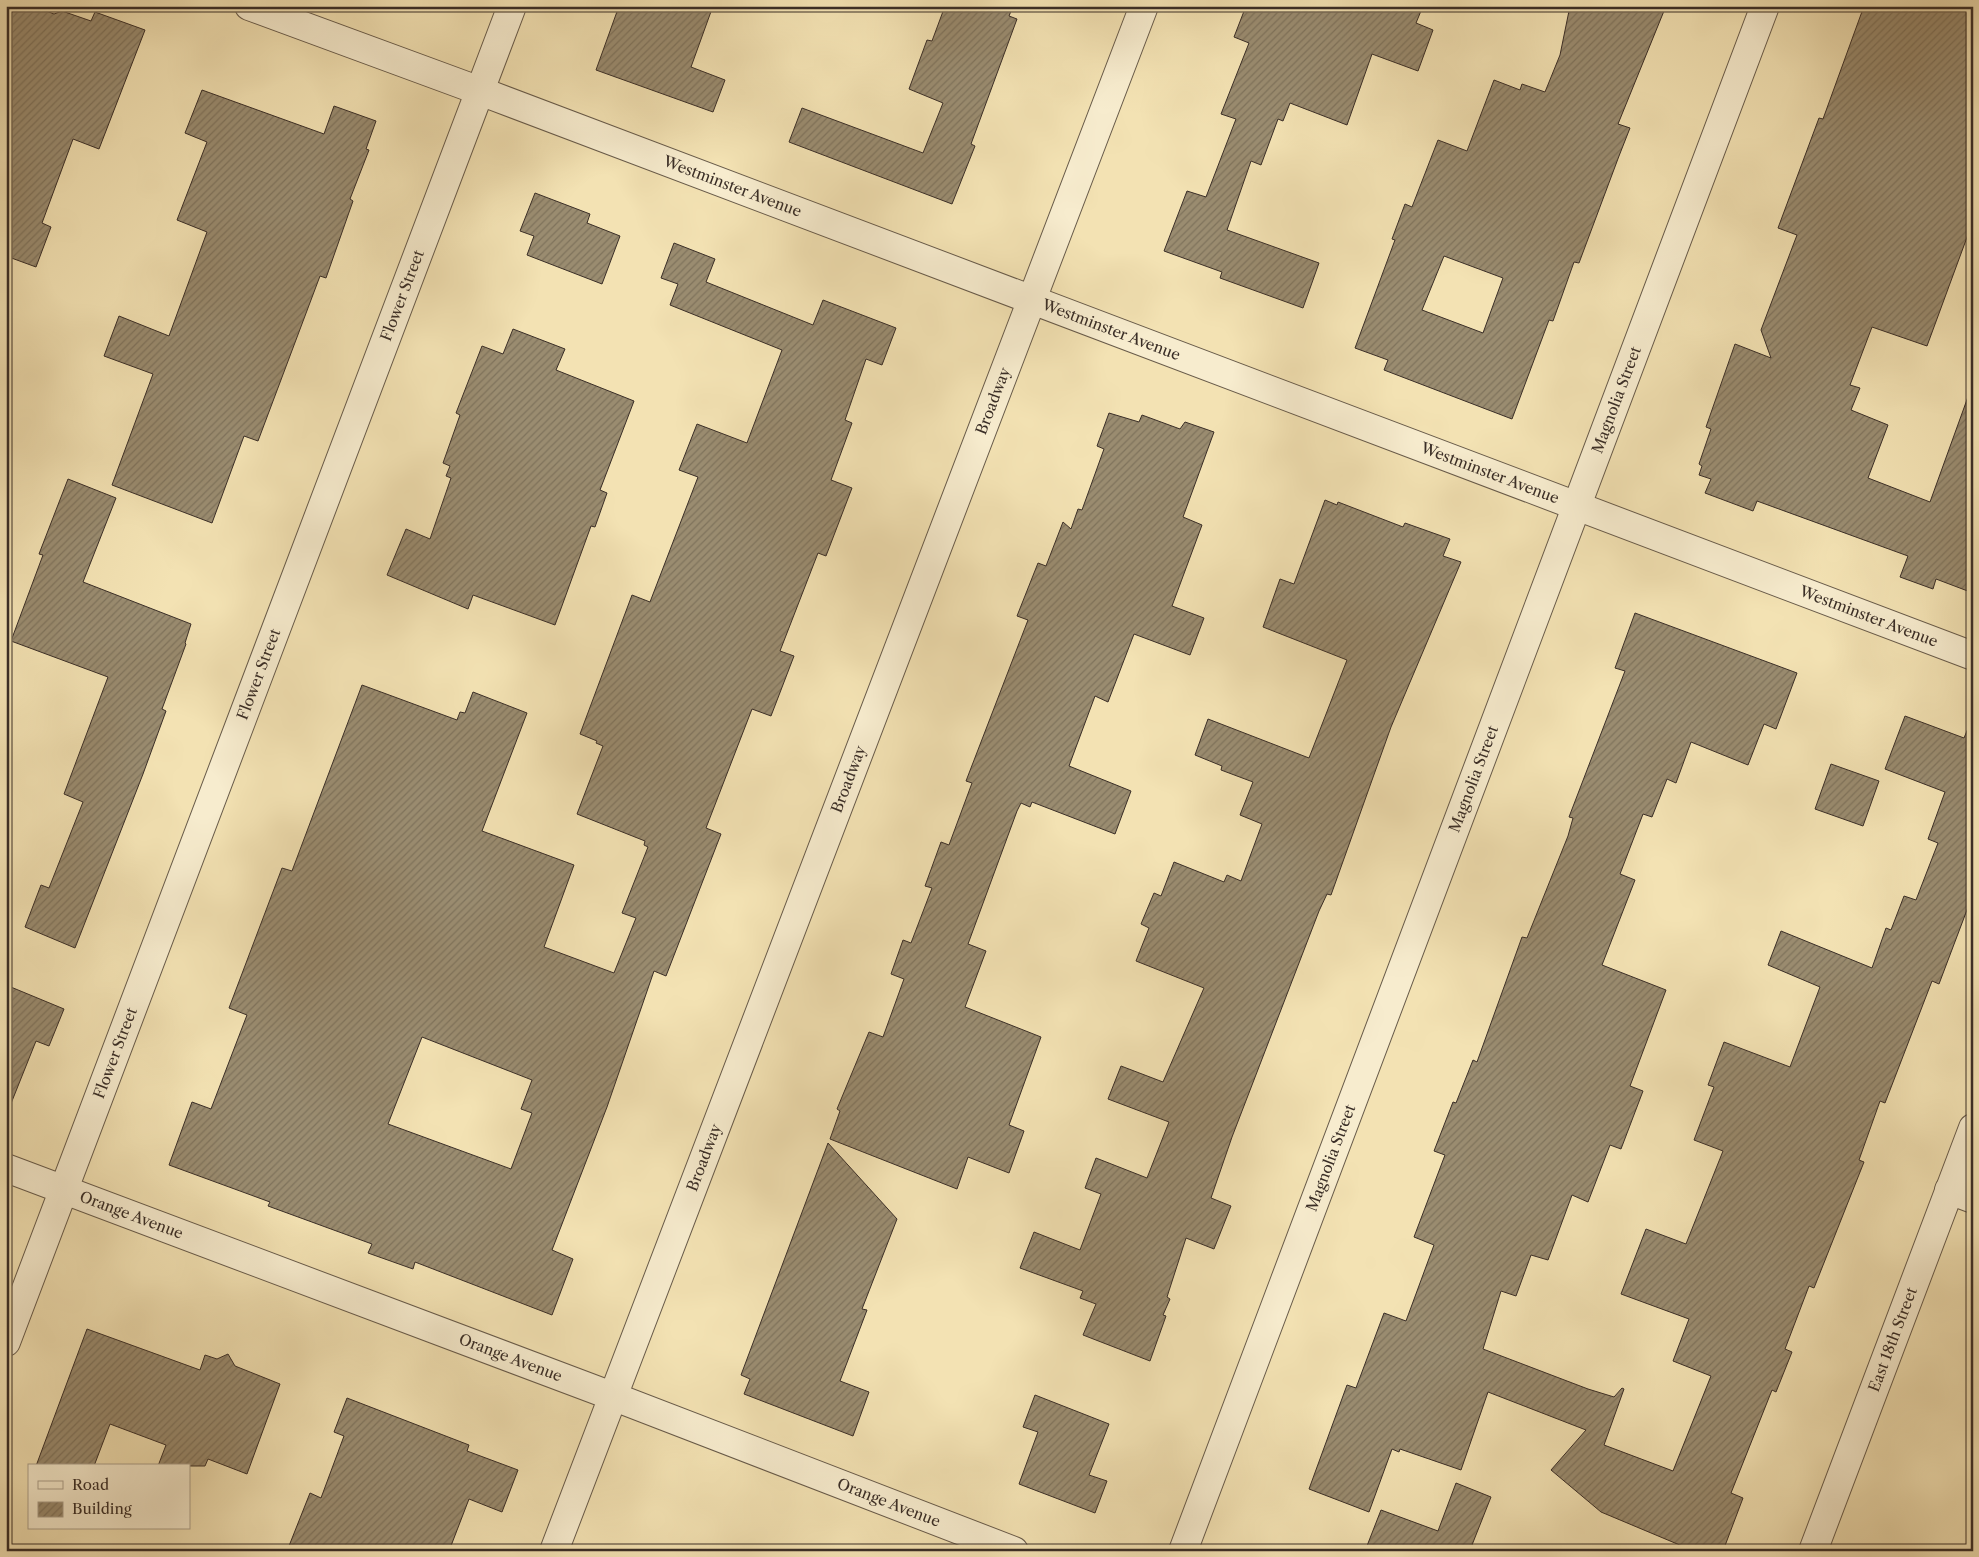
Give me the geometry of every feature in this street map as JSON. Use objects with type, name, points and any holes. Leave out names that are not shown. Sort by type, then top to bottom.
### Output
[{"type":"street","name":"Westminster Avenue","points":[[249,6],[480,91],[1577,508],[1973,656]]},
{"type":"street","name":"Flower Street","points":[[6,1342],[512,6]]},
{"type":"street","name":"Broadway","points":[[554,1551],[1144,6]]},
{"type":"street","name":"Magnolia Street","points":[[1183,1551],[1765,6]]},
{"type":"street","name":"East 18th Street","points":[[1812,1551],[1961,1194],[1973,1128]]},
{"type":"street","name":"Orange Avenue","points":[[6,1168],[612,1396],[1014,1551]]},
{"type":"building","points":[[6,6],[34,6],[54,14],[62,11],[91,21],[95,12],[145,30],[99,149],[73,139],[42,223],[51,227],[36,267],[6,256]]},
{"type":"building","points":[[619,6],[713,6],[691,67],[725,80],[713,112],[596,70]]},
{"type":"building","points":[[945,6],[1013,6],[1009,16],[1017,19],[971,144],[975,146],[952,204],[789,142],[802,108],[923,153],[943,103],[909,89],[927,40],[932,41]]},
{"type":"building","points":[[1246,6],[1423,6],[1416,23],[1433,30],[1418,71],[1372,54],[1347,125],[1290,103],[1283,121],[1278,119],[1261,165],[1251,161],[1227,230],[1319,263],[1303,308],[1220,278],[1222,272],[1164,251],[1187,191],[1206,197],[1236,119],[1221,114],[1249,43],[1234,37]]},
{"type":"building","points":[[1570,6],[1666,6],[1618,124],[1630,128],[1579,263],[1574,262],[1553,321],[1549,320],[1512,419],[1384,370],[1388,360],[1355,348],[1395,240],[1392,239],[1405,204],[1412,207],[1438,140],[1467,151],[1494,80],[1520,90],[1522,84],[1545,92],[1560,55]],"holes":[[[1444,256],[1503,278],[1483,333],[1422,310]]]},
{"type":"building","points":[[1864,6],[1973,6],[1973,221],[1927,346],[1872,327],[1850,385],[1860,388],[1851,410],[1888,425],[1868,478],[1930,502],[1969,394],[1973,395],[1973,593],[1936,579],[1933,589],[1900,577],[1908,556],[1757,501],[1753,511],[1705,493],[1711,479],[1699,475],[1702,466],[1699,464],[1711,429],[1706,427],[1735,344],[1771,358],[1761,330],[1797,235],[1778,228],[1819,118],[1823,119]]},
{"type":"building","points":[[202,90],[324,134],[334,106],[376,121],[366,149],[369,150],[350,199],[353,201],[326,278],[320,276],[258,441],[244,436],[212,523],[112,485],[153,374],[104,356],[119,316],[169,336],[207,232],[177,220],[207,142],[185,133]]},
{"type":"building","points":[[535,193],[590,214],[587,223],[620,236],[602,284],[527,255],[534,236],[520,231]]},
{"type":"building","points":[[674,243],[715,259],[706,282],[813,325],[823,300],[896,328],[882,365],[866,359],[845,420],[852,423],[831,480],[852,488],[826,556],[818,553],[780,651],[794,656],[771,716],[752,709],[706,828],[721,834],[666,976],[654,971],[607,1107],[552,1250],[573,1259],[552,1315],[415,1262],[413,1269],[368,1253],[372,1244],[268,1206],[270,1202],[169,1165],[192,1102],[211,1109],[247,1015],[229,1008],[282,868],[292,871],[362,685],[457,720],[460,712],[465,713],[473,692],[527,713],[482,831],[574,865],[544,947],[614,973],[636,918],[622,913],[648,847],[644,845],[645,841],[577,814],[603,746],[596,743],[597,741],[580,734],[632,595],[650,602],[698,477],[679,470],[697,424],[747,443],[782,350],[670,305],[678,284],[661,278]],"holes":[[[422,1037],[532,1080],[521,1109],[532,1113],[511,1169],[388,1124]]]},
{"type":"building","points":[[513,329],[565,349],[556,370],[634,401],[600,490],[607,493],[595,527],[591,526],[555,625],[473,595],[468,609],[387,575],[406,529],[430,539],[451,478],[446,476],[450,466],[443,463],[460,415],[456,413],[482,346],[503,354]]},
{"type":"building","points":[[1109,413],[1139,422],[1142,415],[1180,429],[1185,422],[1214,432],[1183,517],[1202,525],[1172,606],[1204,618],[1190,655],[1134,634],[1108,702],[1095,696],[1069,766],[1131,791],[1115,834],[1032,802],[1030,807],[1021,803],[1017,811],[968,944],[986,951],[965,1007],[1041,1037],[1009,1125],[1024,1131],[1009,1173],[968,1157],[957,1189],[830,1139],[840,1111],[837,1109],[869,1032],[883,1037],[904,979],[891,974],[903,940],[911,943],[932,888],[925,886],[941,842],[949,845],[972,783],[966,781],[1028,620],[1017,616],[1038,563],[1046,566],[1063,522],[1071,529],[1078,509],[1082,510],[1104,449],[1097,446]]},
{"type":"building","points":[[68,479],[116,498],[83,582],[191,624],[186,644],[162,709],[166,711],[75,948],[25,927],[41,885],[49,888],[83,802],[64,794],[108,677],[11,641],[43,555],[39,554]]},
{"type":"building","points":[[1325,500],[1337,505],[1338,502],[1403,527],[1405,523],[1450,539],[1443,556],[1461,562],[1391,727],[1331,895],[1327,894],[1319,911],[1232,1137],[1211,1198],[1231,1206],[1214,1249],[1186,1238],[1167,1297],[1170,1299],[1163,1315],[1166,1316],[1150,1361],[1083,1335],[1096,1304],[1080,1298],[1083,1291],[1020,1268],[1034,1232],[1080,1250],[1101,1194],[1085,1188],[1096,1158],[1147,1178],[1169,1122],[1108,1099],[1121,1066],[1163,1082],[1204,988],[1136,961],[1149,928],[1141,924],[1154,893],[1161,896],[1174,862],[1224,882],[1227,875],[1241,881],[1262,824],[1240,815],[1253,782],[1221,770],[1222,766],[1195,755],[1208,719],[1309,758],[1347,660],[1263,627],[1280,579],[1294,584]]},
{"type":"building","points":[[1635,613],[1797,673],[1776,729],[1764,724],[1748,765],[1691,742],[1676,783],[1667,779],[1652,817],[1643,814],[1620,874],[1635,880],[1602,965],[1666,990],[1630,1086],[1643,1091],[1621,1149],[1610,1145],[1588,1202],[1572,1195],[1548,1260],[1531,1255],[1516,1296],[1501,1291],[1483,1349],[1614,1397],[1622,1388],[1624,1389],[1604,1445],[1673,1471],[1711,1376],[1673,1361],[1689,1319],[1621,1294],[1646,1229],[1686,1244],[1723,1151],[1694,1140],[1714,1087],[1708,1085],[1724,1042],[1790,1067],[1820,987],[1768,965],[1781,931],[1872,968],[1886,928],[1891,930],[1904,896],[1916,900],[1938,843],[1928,839],[1945,792],[1885,769],[1905,716],[1964,738],[1969,726],[1973,727],[1973,894],[1939,984],[1932,981],[1885,1103],[1880,1101],[1859,1160],[1864,1162],[1814,1288],[1809,1286],[1785,1349],[1792,1352],[1776,1392],[1772,1390],[1731,1493],[1743,1498],[1723,1551],[1694,1551],[1601,1512],[1551,1470],[1586,1430],[1488,1392],[1461,1470],[1400,1449],[1399,1452],[1392,1449],[1369,1512],[1309,1489],[1347,1385],[1356,1388],[1384,1313],[1406,1321],[1434,1245],[1414,1237],[1445,1155],[1434,1151],[1453,1102],[1456,1103],[1473,1060],[1477,1062],[1522,937],[1527,938],[1568,836],[1573,818],[1569,817],[1625,671],[1615,668]]},
{"type":"building","points":[[1831,764],[1879,781],[1863,826],[1815,809]]},
{"type":"building","points":[[6,985],[64,1009],[49,1046],[36,1041],[8,1111]]},
{"type":"building","points":[[828,1143],[897,1219],[862,1309],[867,1310],[840,1381],[869,1392],[853,1436],[744,1394],[750,1379],[741,1375]]},
{"type":"building","points":[[87,1329],[200,1370],[205,1355],[217,1359],[228,1354],[235,1366],[280,1384],[247,1474],[208,1459],[205,1466],[159,1464],[166,1445],[110,1424],[95,1464],[37,1464]]},
{"type":"building","points":[[1035,1395],[1109,1424],[1089,1475],[1107,1481],[1095,1513],[1019,1484],[1038,1432],[1023,1427]]},
{"type":"building","points":[[347,1398],[469,1445],[467,1451],[518,1470],[502,1512],[469,1499],[449,1551],[287,1551],[310,1493],[321,1498],[344,1436],[334,1432]]},
{"type":"building","points":[[1456,1483],[1491,1497],[1472,1545],[1481,1548],[1481,1551],[1365,1551],[1381,1510],[1438,1531]]}]
